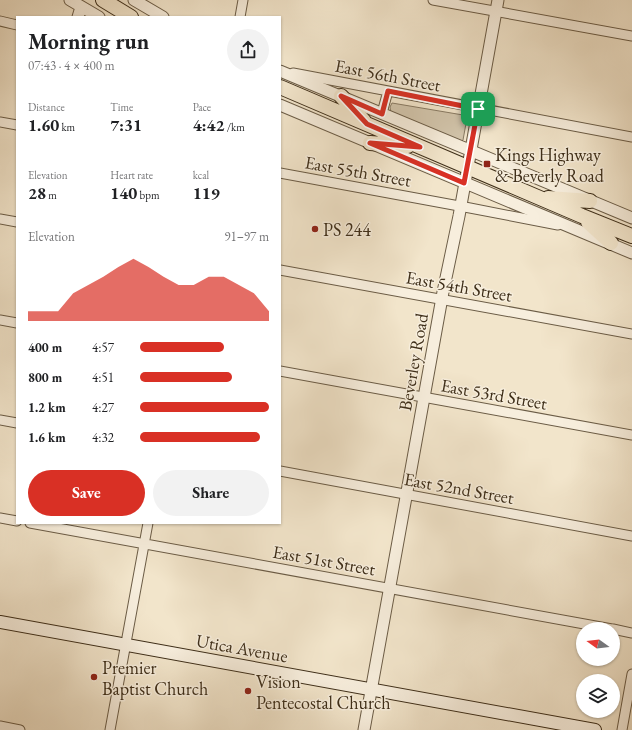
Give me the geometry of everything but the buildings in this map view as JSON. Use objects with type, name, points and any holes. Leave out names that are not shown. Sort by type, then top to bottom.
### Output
[{"type":"main road","points":[[102,0],[114,16]]},
{"type":"main road","points":[[102,0],[129,16]]},
{"type":"main road","points":[[281,88],[632,236]]},
{"type":"main road","points":[[341,96],[367,124]]},
{"type":"main road","points":[[370,143],[420,147]]},
{"type":"main road","points":[[539,198],[590,201]]},
{"type":"main road","points":[[582,216],[611,243]]},
{"type":"main road","name":"Utica Avenue","points":[[0,622],[595,730]]},
{"type":"street","points":[[70,0],[79,12],[95,16]]},
{"type":"street","points":[[134,0],[161,16]]},
{"type":"street","points":[[240,16],[243,0]]},
{"type":"street","points":[[434,0],[632,36]]},
{"type":"street","name":"Beverley Road","points":[[364,730],[498,0]]},
{"type":"street","points":[[0,21],[16,25]]},
{"type":"street","points":[[281,71],[632,218]]},
{"type":"street","name":"East 56th Street","points":[[281,71],[632,137]]},
{"type":"street","points":[[382,114],[388,91]]},
{"type":"street","points":[[281,106],[632,253]]},
{"type":"street","points":[[0,122],[16,125]]},
{"type":"street","name":"East 55th Street","points":[[281,173],[572,228]]},
{"type":"street","points":[[0,219],[16,222]]},
{"type":"street","name":"East 54th Street","points":[[281,270],[632,334]]},
{"type":"street","points":[[0,320],[16,323]]},
{"type":"street","name":"East 53rd Street","points":[[281,371],[632,435]]},
{"type":"street","points":[[0,420],[16,423]]},
{"type":"street","name":"East 52nd Street","points":[[281,472],[632,536]]},
{"type":"street","points":[[0,518],[16,521]]},
{"type":"street","name":"East 51st Street","points":[[35,524],[576,622]]},
{"type":"street","points":[[110,730],[148,524]]},
{"type":"street","name":"East 51st Street","points":[[620,630],[632,633]]},
{"type":"street","points":[[622,730],[632,674]]},
{"type":"street","points":[[0,726],[20,730]]},
{"type":"shaded area","points":[[392,103],[463,115],[467,118],[463,140],[461,142],[391,113],[390,107]]},
{"type":"place","name":"Kings Highway & Beverly Road","points":[[487,164]]},
{"type":"place","name":"PS 244","points":[[315,229]]},
{"type":"place","name":"Premier Baptist Church","points":[[94,677]]},
{"type":"place","name":"Vision Pentecostal Church","points":[[248,691]]},
{"type":"route","points":[[388,91],[478,109],[464,183],[370,143],[420,147],[367,124],[341,96],[382,114],[388,91]]}]
